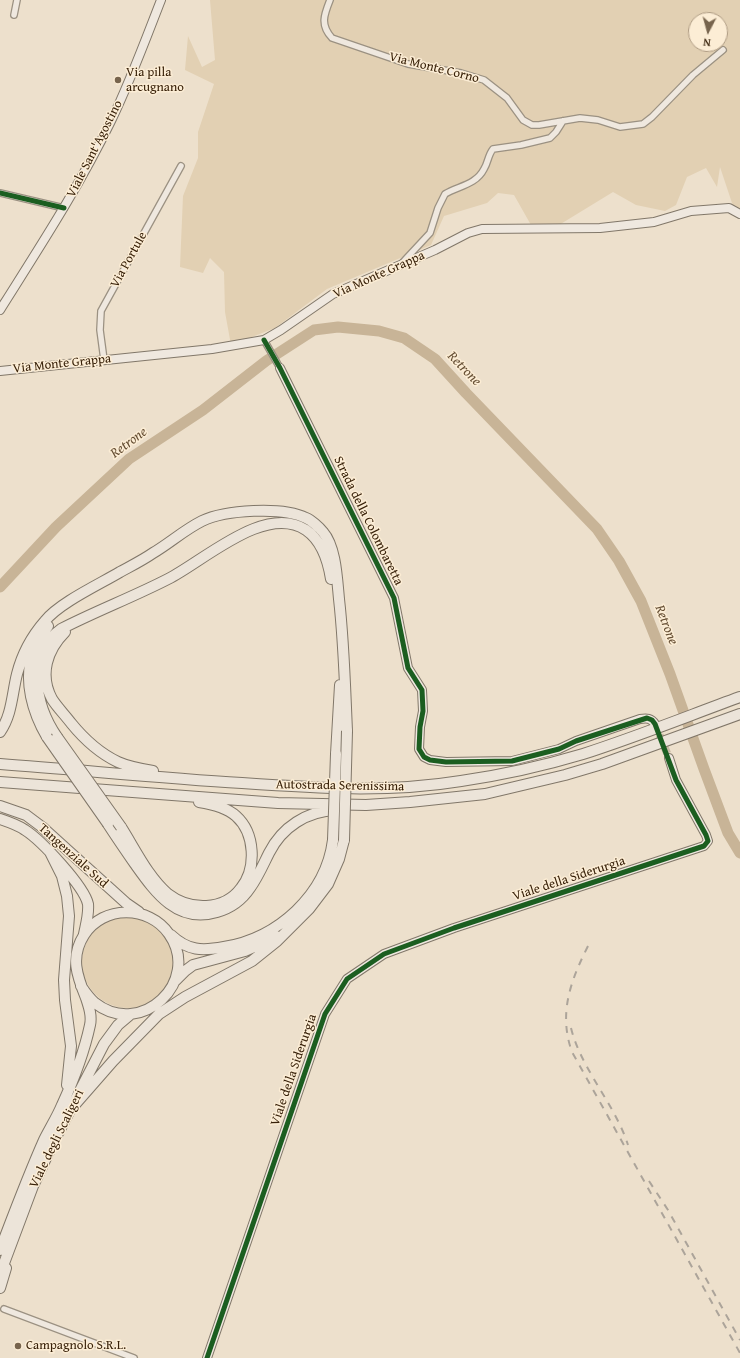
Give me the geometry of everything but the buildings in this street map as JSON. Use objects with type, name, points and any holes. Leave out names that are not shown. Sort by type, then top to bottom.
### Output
[{"type":"highway","points":[[0,732],[8,717],[18,671],[26,648],[46,619],[67,603],[154,553],[202,521],[225,514],[251,511],[288,512],[307,518],[323,532],[331,545],[335,565],[344,644],[347,731],[344,840],[337,865],[328,884],[315,901],[277,941],[252,961],[185,997],[159,1014],[66,1107]]},
{"type":"highway","points":[[168,932],[180,943],[194,949],[201,950],[237,944],[253,939],[270,931],[289,918],[311,894],[321,879],[328,862],[333,840],[336,754],[340,683],[333,597],[324,551],[315,538],[302,528],[290,523],[278,522],[262,525],[247,531],[169,579],[73,622],[54,634],[46,645],[40,658],[37,688],[40,703],[52,737],[108,824],[150,885],[164,901],[184,912],[194,914],[209,914],[228,908],[242,898],[254,882],[269,852],[278,839],[291,825],[305,817],[325,811],[385,809],[424,806],[462,800],[485,794]]},
{"type":"highway","points":[[16,783],[108,795],[194,801],[208,803],[223,808],[233,813],[240,821],[249,838],[252,853],[247,878],[236,894],[215,905],[200,907],[177,900],[162,888],[147,868],[121,827],[52,737],[38,722],[32,701],[30,680],[31,661],[42,634],[67,603]]},
{"type":"highway","points":[[93,613],[72,626],[58,639],[48,658],[46,683],[53,699],[79,732],[96,748],[118,762],[139,769],[179,774],[237,778],[303,788]]},
{"type":"highway","name":"Autostrada Serenissima","points":[[0,764],[303,788],[403,788],[489,776],[559,761],[583,754],[740,697]]},
{"type":"highway","name":"Autostrada Serenissima","points":[[0,782],[308,804],[366,805],[410,802],[485,794],[602,764],[740,714]]},
{"type":"highway","name":"Tangenziale Sud","points":[[0,806],[26,815],[42,826],[126,903],[142,914]]},
{"type":"highway","name":"Tangenziale Sud","points":[[0,819],[25,830],[50,852],[84,893],[88,904],[88,918],[84,934]]},
{"type":"highway","points":[[50,852],[62,876],[68,896],[70,916],[64,980],[71,1046],[66,1107]]},
{"type":"highway","name":"Viale degli Scaligeri","points":[[0,1274],[35,1181],[54,1141],[82,1056],[91,1022],[90,1009],[81,986],[76,971],[76,957],[80,941],[84,934],[98,920],[113,913],[127,912],[142,914],[149,917],[162,926],[172,938],[178,956],[178,970],[175,981],[163,999],[141,1012],[122,1014],[110,1011],[101,1007],[90,999],[81,986]]},
{"type":"highway","points":[[175,981],[193,965],[245,951],[270,940],[298,920]]},
{"type":"highway","name":"Viale degli Scaligeri","points":[[0,1250],[23,1188],[45,1139],[104,1044],[118,1025],[131,1014]]},
{"type":"highway","points":[[0,1288],[21,1219]]},
{"type":"highway","points":[[0,1247],[6,1235]]},
{"type":"street","points":[[14,15],[17,0]]},
{"type":"street","name":"Viale Sant'Agostino","points":[[0,310],[64,208],[113,118],[161,0]]},
{"type":"street","name":"Via Monte Corno","points":[[330,0],[324,16],[325,27],[332,38],[408,64],[461,73],[484,80],[507,98],[523,120],[532,125],[580,118],[598,120],[620,127],[643,124],[652,117],[693,74],[720,52]]},
{"type":"street","points":[[400,266],[430,233],[438,208],[445,194],[472,182],[484,170],[493,149],[521,145],[550,138],[563,121]]},
{"type":"street","name":"Via Portule","points":[[104,360],[100,330],[101,311],[180,166]]},
{"type":"street","points":[[0,193],[64,208]]},
{"type":"street","name":"Via Monte Grappa","points":[[0,371],[266,344],[281,330],[333,294],[400,266],[468,233],[482,229],[600,228],[654,222],[691,211],[729,208],[740,214]]},
{"type":"street","points":[[266,344],[280,368]]},
{"type":"street","name":"Strada della Colombaretta","points":[[280,368],[394,598],[408,668],[422,690],[423,711],[420,727],[419,749],[424,757],[430,760],[446,762],[512,761],[559,749],[576,741],[640,719],[647,718],[652,720],[655,724]]},
{"type":"street","name":"Viale della Siderurgia","points":[[206,1358],[325,1014],[348,979],[384,954],[454,928],[704,846],[708,842],[706,834],[676,780],[669,758]]},
{"type":"street","points":[[4,1309],[134,1358]]},
{"type":"shaded area","points":[[210,0],[740,0],[740,209],[733,206],[720,167],[717,187],[706,168],[687,177],[676,205],[665,211],[636,205],[613,192],[559,225],[531,225],[514,195],[498,193],[487,203],[444,216],[431,245],[327,289],[275,328],[231,345],[225,312],[224,272],[210,258],[203,273],[180,267],[183,196],[198,158],[198,132],[214,84],[185,70],[188,36],[202,67],[215,60]]},
{"type":"shaded area","points":[[128,916],[145,920],[160,930],[170,945],[174,962],[170,979],[160,994],[145,1004],[128,1008],[111,1004],[96,994],[86,979],[82,962],[86,945],[96,930],[111,920]]},
{"type":"waterway","name":"Retrone","points":[[0,587],[56,527],[129,459],[203,410],[266,361],[314,330],[338,327],[379,331],[404,338],[435,359],[597,529],[619,561],[641,601],[670,674],[728,833],[740,853]]},
{"type":"tunnel","points":[[655,724],[669,758]]},
{"type":"railway","points":[[588,946],[576,971],[568,997],[566,1010],[566,1024],[572,1052],[740,1353]]},
{"type":"railway","points":[[571,1028],[582,1058],[615,1115],[628,1145]]},
{"type":"railway","points":[[649,1181],[668,1210],[740,1340]]},
{"type":"cycle path","points":[[0,193],[64,208]]},
{"type":"cycle path","points":[[207,1358],[325,1014],[347,979],[384,954],[454,928],[704,846],[708,841],[676,780],[655,724],[652,720],[647,718],[576,741],[559,749],[512,761],[446,762],[430,760],[424,757],[419,749],[420,727],[423,711],[422,690],[408,668],[394,598],[280,368],[264,340]]},
{"type":"place","name":"Via pilla arcugnano","points":[[118,80]]},
{"type":"place","name":"Campagnolo S.R.L.","points":[[18,1346]]}]
